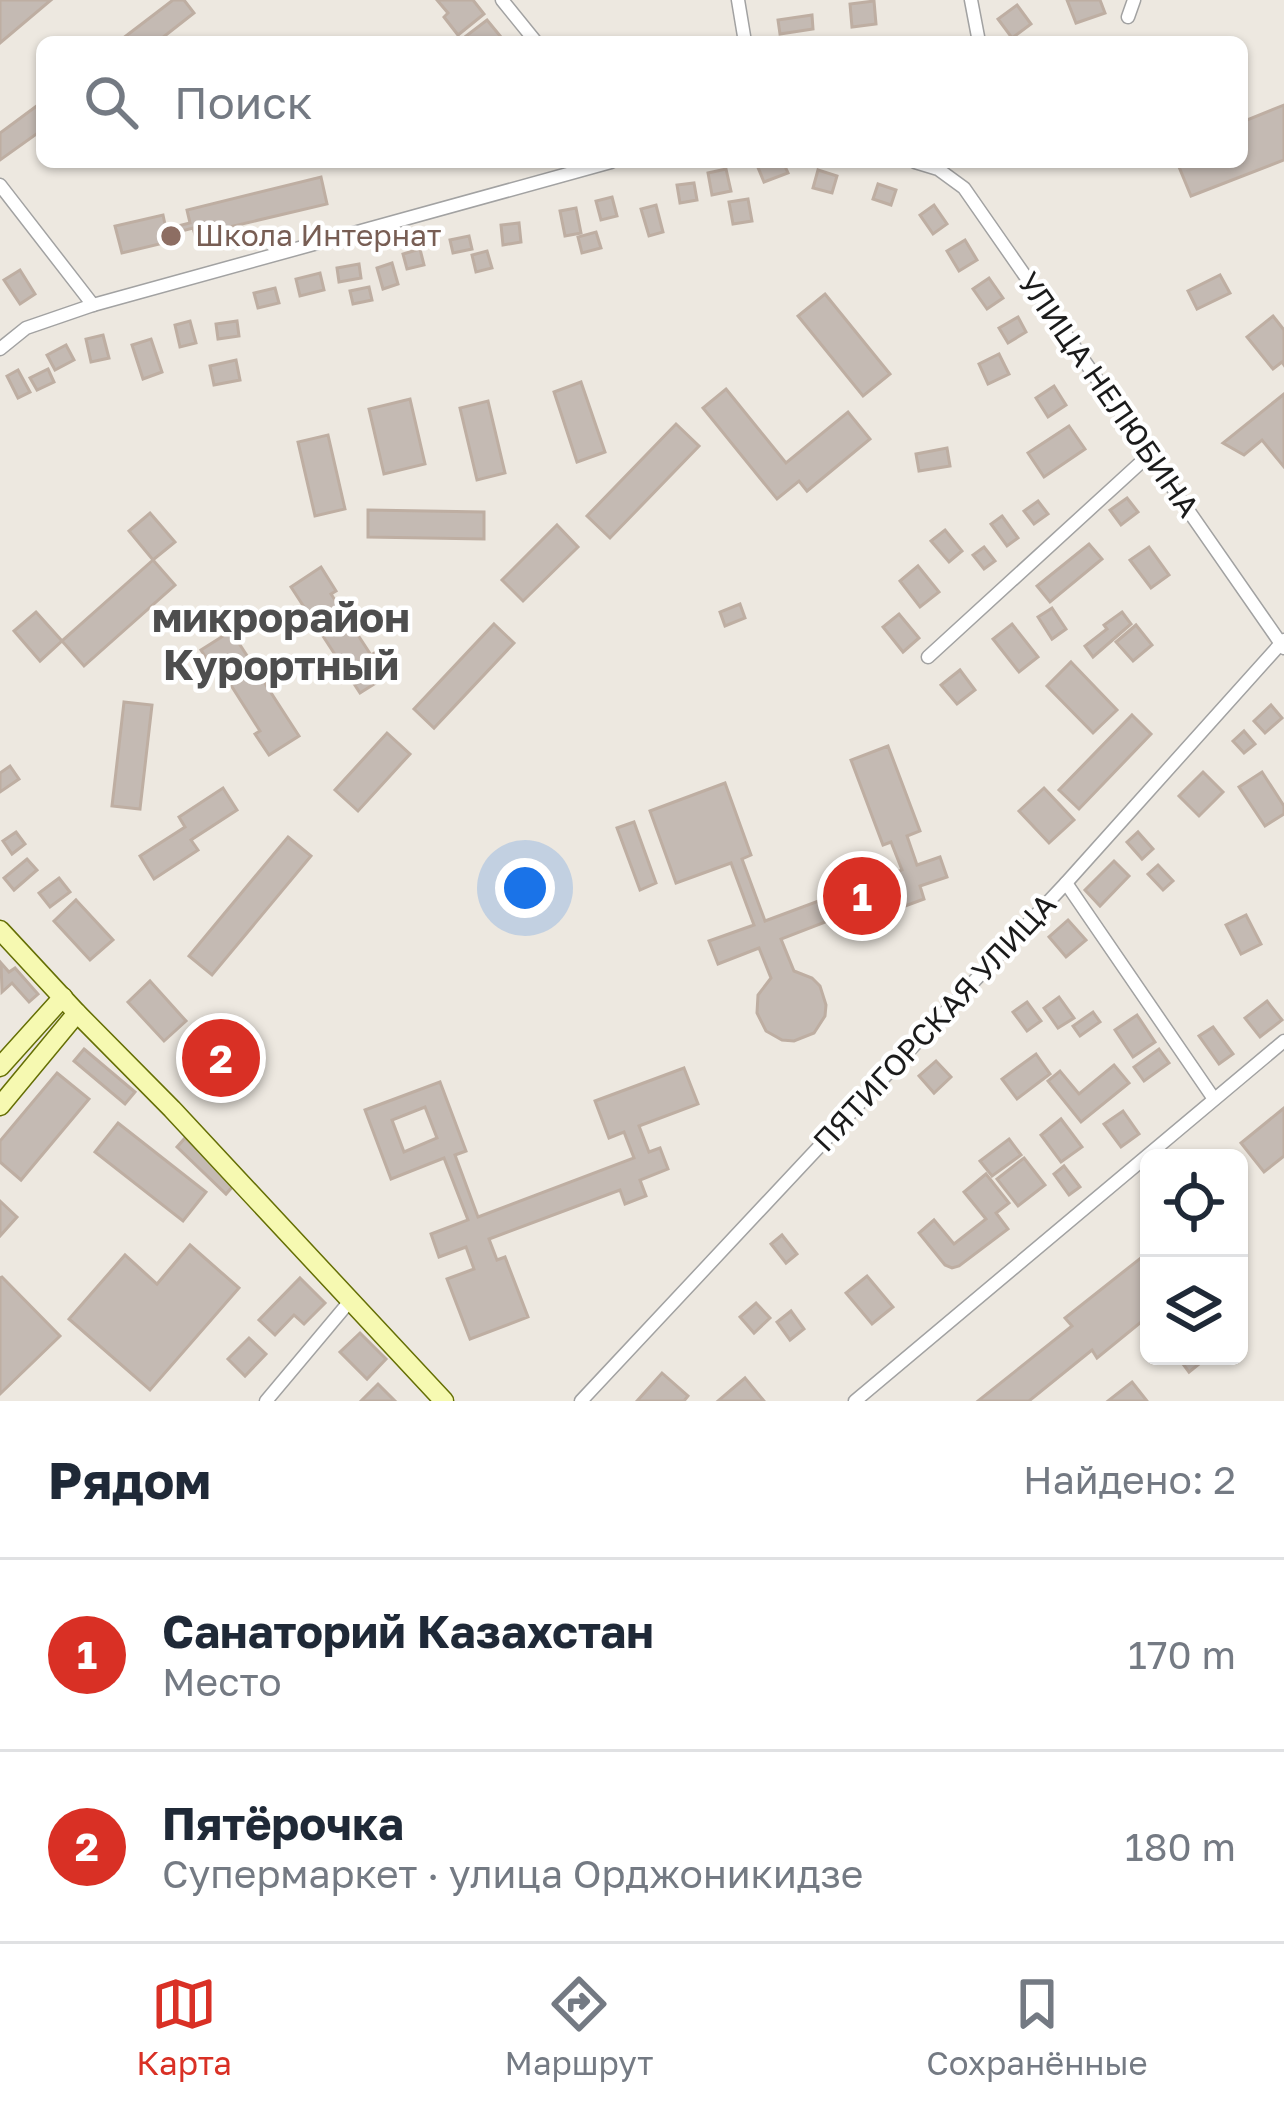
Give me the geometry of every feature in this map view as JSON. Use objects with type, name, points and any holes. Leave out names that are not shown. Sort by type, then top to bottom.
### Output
[{"type":"main road","points":[[0,930],[444,1401]]},
{"type":"main road","points":[[0,1066],[63,998]]},
{"type":"main road","points":[[0,1106],[77,1013]]},
{"type":"street","points":[[502,0],[531,36]]},
{"type":"street","points":[[738,0],[745,36]]},
{"type":"street","points":[[971,0],[978,36]]},
{"type":"street","points":[[1128,17],[1134,0]]},
{"type":"street","points":[[0,349],[26,328],[93,304],[589,168]]},
{"type":"street","name":"УЛИЦА НЕЛЮБИНА","points":[[943,168],[964,188],[1283,644]]},
{"type":"street","points":[[0,185],[93,304]]},
{"type":"street","points":[[928,657],[1150,454]]},
{"type":"street","name":"ПЯТИГОРСКАЯ УЛИЦА","points":[[581,1401],[1283,644]]},
{"type":"street","points":[[1066,883],[1214,1099]]},
{"type":"street","points":[[855,1401],[1284,1041]]},
{"type":"street","points":[[266,1401],[350,1301]]},
{"type":"building","points":[[0,0],[51,0],[0,43]]},
{"type":"building","points":[[173,0],[184,0],[194,13],[165,36],[126,36]]},
{"type":"building","points":[[437,0],[473,0],[484,14],[458,35]]},
{"type":"building","points":[[1067,0],[1100,0],[1105,13],[1076,23]]},
{"type":"building","points":[[874,1],[876,24],[852,27],[850,4]]},
{"type":"building","points":[[1017,5],[1031,24],[1011,36],[998,19]]},
{"type":"building","points":[[812,15],[813,29],[780,34],[778,20]]},
{"type":"building","points":[[487,20],[500,36],[466,36]]},
{"type":"building","points":[[1284,105],[1284,160],[1191,196],[1179,168],[1248,168],[1248,120]]},
{"type":"building","points":[[36,106],[36,134],[0,160],[0,133]]},
{"type":"building","points":[[758,168],[786,168],[788,173],[764,182]]},
{"type":"building","points":[[726,169],[731,191],[712,195],[708,173]]},
{"type":"building","points":[[818,170],[837,176],[832,193],[813,188]]},
{"type":"building","points":[[321,177],[327,204],[195,235],[193,228],[166,235],[168,242],[122,253],[115,226],[163,215],[166,229],[190,223],[187,210]]},
{"type":"building","points":[[694,183],[697,200],[680,203],[677,185]]},
{"type":"building","points":[[878,184],[896,190],[891,205],[873,199]]},
{"type":"building","points":[[612,197],[617,216],[601,220],[596,201]]},
{"type":"building","points":[[748,199],[752,221],[733,224],[729,202]]},
{"type":"building","points":[[656,205],[663,232],[649,236],[641,209]]},
{"type":"building","points":[[934,205],[947,224],[933,234],[920,215]]},
{"type":"building","points":[[576,208],[581,233],[565,236],[560,211]]},
{"type":"building","points":[[519,223],[521,242],[503,245],[501,225]]},
{"type":"building","points":[[596,232],[601,248],[582,253],[578,237]]},
{"type":"building","points":[[469,236],[472,249],[453,253],[450,240]]},
{"type":"building","points":[[965,240],[977,260],[959,271],[947,251]]},
{"type":"building","points":[[420,249],[424,265],[407,269],[403,254]]},
{"type":"building","points":[[487,251],[492,268],[476,272],[472,255]]},
{"type":"building","points":[[392,263],[398,284],[383,289],[377,268]]},
{"type":"building","points":[[359,264],[361,278],[339,282],[337,268]]},
{"type":"building","points":[[20,270],[35,294],[20,304],[4,280]]},
{"type":"building","points":[[320,273],[324,290],[300,296],[296,279]]},
{"type":"building","points":[[1220,275],[1230,293],[1197,309],[1188,291]]},
{"type":"building","points":[[989,278],[1003,298],[987,309],[973,289]]},
{"type":"building","points":[[369,287],[372,300],[353,304],[350,291]]},
{"type":"building","points":[[275,288],[279,303],[258,308],[254,293]]},
{"type":"building","points":[[825,294],[890,374],[863,396],[798,316]]},
{"type":"building","points":[[1273,316],[1284,330],[1284,365],[1273,369],[1247,337]]},
{"type":"building","points":[[1018,317],[1026,332],[1008,343],[999,328]]},
{"type":"building","points":[[190,321],[196,343],[180,347],[175,325]]},
{"type":"building","points":[[237,321],[239,336],[218,339],[216,324]]},
{"type":"building","points":[[103,335],[109,358],[91,362],[86,339]]},
{"type":"building","points":[[151,339],[162,372],[143,379],[132,345]]},
{"type":"building","points":[[66,345],[74,360],[55,370],[47,355]]},
{"type":"building","points":[[999,354],[1009,374],[988,384],[979,364]]},
{"type":"building","points":[[236,360],[240,380],[214,385],[210,366]]},
{"type":"building","points":[[48,369],[54,382],[37,390],[30,378]]},
{"type":"building","points":[[18,370],[30,392],[18,398],[7,376]]},
{"type":"building","points":[[581,382],[605,452],[577,462],[554,392]]},
{"type":"building","points":[[1054,386],[1066,405],[1048,417],[1036,398]]},
{"type":"building","points":[[726,389],[786,463],[848,412],[870,439],[807,491],[799,481],[777,499],[703,408]]},
{"type":"building","points":[[1284,394],[1284,467],[1262,440],[1244,455],[1223,443]]},
{"type":"building","points":[[410,399],[425,464],[384,474],[369,409]]},
{"type":"building","points":[[488,401],[505,473],[477,480],[460,408]]},
{"type":"building","points":[[676,424],[699,446],[610,538],[587,516]]},
{"type":"building","points":[[1069,426],[1085,449],[1044,477],[1028,453]]},
{"type":"building","points":[[328,435],[345,509],[315,516],[298,442]]},
{"type":"building","points":[[947,448],[950,466],[919,471],[916,454]]},
{"type":"building","points":[[1127,498],[1138,512],[1121,525],[1110,510]]},
{"type":"building","points":[[1038,501],[1048,514],[1034,524],[1024,511]]},
{"type":"building","points":[[368,510],[484,512],[484,539],[368,537]]},
{"type":"building","points":[[150,513],[175,542],[153,560],[129,531]]},
{"type":"building","points":[[1002,516],[1018,538],[1007,546],[991,524]]},
{"type":"building","points":[[557,525],[578,547],[523,601],[502,580]]},
{"type":"building","points":[[945,530],[962,551],[949,562],[931,541]]},
{"type":"building","points":[[1089,544],[1102,559],[1050,602],[1037,586]]},
{"type":"building","points":[[984,547],[995,561],[984,569],[973,555]]},
{"type":"building","points":[[1149,547],[1169,575],[1151,588],[1130,560]]},
{"type":"building","points":[[153,560],[175,585],[84,666],[62,641]]},
{"type":"building","points":[[918,566],[939,592],[920,607],[900,581]]},
{"type":"building","points":[[321,567],[336,591],[331,594],[371,655],[376,652],[390,674],[360,693],[291,587]]},
{"type":"building","points":[[740,604],[745,618],[725,626],[720,612]]},
{"type":"building","points":[[1052,608],[1066,629],[1052,639],[1038,617]]},
{"type":"building","points":[[36,612],[62,641],[40,661],[14,631]]},
{"type":"building","points":[[1122,612],[1131,624],[1093,657],[1085,646]]},
{"type":"building","points":[[899,614],[919,638],[903,652],[883,627]]},
{"type":"building","points":[[494,624],[514,643],[434,728],[414,709]]},
{"type":"building","points":[[1012,624],[1038,657],[1019,672],[993,639]]},
{"type":"building","points":[[1136,625],[1152,645],[1133,661],[1116,642]]},
{"type":"building","points":[[231,631],[299,736],[269,755],[255,734],[260,731],[220,668],[215,672],[201,650]]},
{"type":"building","points":[[1071,662],[1117,710],[1093,733],[1047,686]]},
{"type":"building","points":[[960,670],[975,690],[957,704],[941,685]]},
{"type":"building","points":[[124,702],[152,705],[140,809],[112,806]]},
{"type":"building","points":[[1271,705],[1282,718],[1265,733],[1254,721]]},
{"type":"building","points":[[1132,715],[1151,734],[1079,809],[1059,790]]},
{"type":"building","points":[[1244,731],[1255,744],[1244,753],[1233,741]]},
{"type":"building","points":[[387,733],[410,754],[358,811],[335,790]]},
{"type":"building","points":[[888,746],[920,831],[907,836],[917,865],[940,857],[947,877],[920,886],[924,899],[905,906],[900,893],[781,939],[794,971],[820,986],[826,1005],[814,1033],[782,1040],[766,1031],[757,1013],[758,995],[771,978],[759,948],[718,964],[709,941],[754,925],[731,863],[676,883],[650,811],[725,783],[751,855],[742,859],[765,921],[902,870],[891,842],[883,845],[851,760]]},
{"type":"building","points":[[10,766],[19,779],[0,792],[0,773]]},
{"type":"building","points":[[1203,772],[1223,792],[1199,816],[1179,796]]},
{"type":"building","points":[[1262,772],[1284,806],[1284,814],[1265,826],[1239,787]]},
{"type":"building","points":[[223,788],[237,810],[191,840],[198,850],[154,879],[140,856],[185,827],[179,817]]},
{"type":"building","points":[[1044,788],[1074,820],[1049,843],[1019,811]]},
{"type":"building","points":[[634,822],[656,883],[640,890],[617,828]]},
{"type":"building","points":[[16,832],[25,844],[12,854],[3,841]]},
{"type":"building","points":[[1138,832],[1153,849],[1142,859],[1127,842]]},
{"type":"building","points":[[288,837],[311,856],[212,975],[189,956]]},
{"type":"building","points":[[27,859],[37,870],[14,890],[4,878]]},
{"type":"building","points":[[1114,861],[1129,876],[1100,906],[1085,890]]},
{"type":"building","points":[[1158,865],[1173,881],[1163,890],[1148,874]]},
{"type":"building","points":[[59,878],[70,892],[50,907],[39,893]]},
{"type":"building","points":[[76,900],[113,940],[90,960],[54,921]]},
{"type":"building","points":[[1246,915],[1261,944],[1241,954],[1226,925]]},
{"type":"building","points":[[1068,920],[1086,940],[1066,957],[1049,937]]},
{"type":"building","points":[[1,963],[9,972],[15,968],[38,994],[29,1002],[12,983],[2,992]]},
{"type":"building","points":[[150,981],[186,1021],[164,1041],[128,1002]]},
{"type":"building","points":[[1059,997],[1074,1018],[1058,1028],[1044,1008]]},
{"type":"building","points":[[1267,1001],[1282,1020],[1260,1037],[1245,1018]]},
{"type":"building","points":[[1027,1002],[1041,1021],[1027,1031],[1013,1012]]},
{"type":"building","points":[[1093,1012],[1100,1022],[1080,1036],[1073,1026]]},
{"type":"building","points":[[1137,1015],[1155,1042],[1133,1057],[1115,1030]]},
{"type":"building","points":[[1213,1027],[1233,1054],[1219,1064],[1199,1036]]},
{"type":"building","points":[[84,1049],[135,1092],[125,1104],[74,1061]]},
{"type":"building","points":[[1159,1049],[1169,1063],[1144,1081],[1134,1067]]},
{"type":"building","points":[[1036,1054],[1050,1074],[1017,1099],[1002,1079]]},
{"type":"building","points":[[936,1061],[951,1077],[934,1093],[919,1076]]},
{"type":"building","points":[[1114,1065],[1129,1083],[1081,1122],[1048,1081],[1060,1071],[1079,1094]]},
{"type":"building","points":[[684,1068],[698,1104],[639,1126],[649,1152],[660,1148],[668,1169],[640,1180],[646,1196],[625,1204],[620,1190],[489,1239],[497,1260],[505,1257],[528,1317],[470,1339],[447,1279],[474,1269],[466,1247],[439,1257],[431,1234],[468,1220],[444,1158],[391,1179],[365,1110],[440,1082],[466,1151],[455,1155],[478,1217],[634,1158],[624,1132],[609,1138],[595,1101]],"holes":[[[425,1107],[437,1138],[404,1152],[392,1120]]]},
{"type":"building","points":[[57,1073],[89,1099],[21,1180],[0,1162],[0,1141]]},
{"type":"building","points":[[1284,1108],[1284,1156],[1264,1172],[1241,1143]]},
{"type":"building","points":[[1123,1111],[1139,1134],[1121,1147],[1104,1124]]},
{"type":"building","points":[[1061,1119],[1082,1147],[1061,1162],[1041,1135]]},
{"type":"building","points":[[118,1123],[206,1192],[183,1221],[95,1152]]},
{"type":"building","points":[[185,1138],[234,1185],[226,1194],[177,1147]]},
{"type":"building","points":[[1009,1139],[1021,1155],[992,1176],[980,1161]]},
{"type":"building","points":[[1024,1158],[1045,1185],[1018,1206],[997,1179]]},
{"type":"building","points":[[1064,1166],[1080,1187],[1069,1195],[1054,1174]]},
{"type":"building","points":[[986,1174],[1009,1203],[996,1213],[1008,1229],[952,1268],[919,1233],[934,1220],[954,1244],[986,1219],[964,1192]]},
{"type":"building","points":[[0,1201],[17,1217],[0,1236]]},
{"type":"building","points":[[782,1235],[797,1254],[786,1263],[771,1244]]},
{"type":"building","points":[[190,1245],[239,1288],[150,1390],[69,1319],[125,1255],[157,1284]]},
{"type":"building","points":[[1140,1259],[1140,1323],[1097,1358],[1092,1350],[1029,1401],[978,1401],[1072,1326],[1065,1318]]},
{"type":"building","points":[[867,1276],[893,1307],[872,1324],[846,1293]]},
{"type":"building","points":[[0,1278],[60,1336],[0,1394]]},
{"type":"building","points":[[300,1278],[325,1303],[304,1324],[294,1315],[275,1335],[259,1320]]},
{"type":"building","points":[[756,1303],[770,1318],[754,1333],[740,1317]]},
{"type":"building","points":[[791,1311],[804,1329],[790,1340],[777,1322]]},
{"type":"building","points":[[360,1333],[386,1359],[367,1379],[340,1352]]},
{"type":"building","points":[[249,1338],[266,1354],[245,1376],[228,1359]]},
{"type":"building","points":[[662,1373],[688,1396],[684,1401],[637,1401]]},
{"type":"building","points":[[745,1378],[764,1401],[718,1401]]},
{"type":"building","points":[[1132,1382],[1147,1401],[1108,1401]]},
{"type":"building","points":[[378,1384],[395,1401],[361,1401]]},
{"type":"place","name":"Школа Интернат","points":[[171,236]]},
{"type":"place","name":"Санаторий Казахстан","points":[[862,896]]},
{"type":"place","name":"Пятёрочка","points":[[221,1058]]},
{"type":"district","name":"микрорайон Курортный","points":[[281,641]]}]
